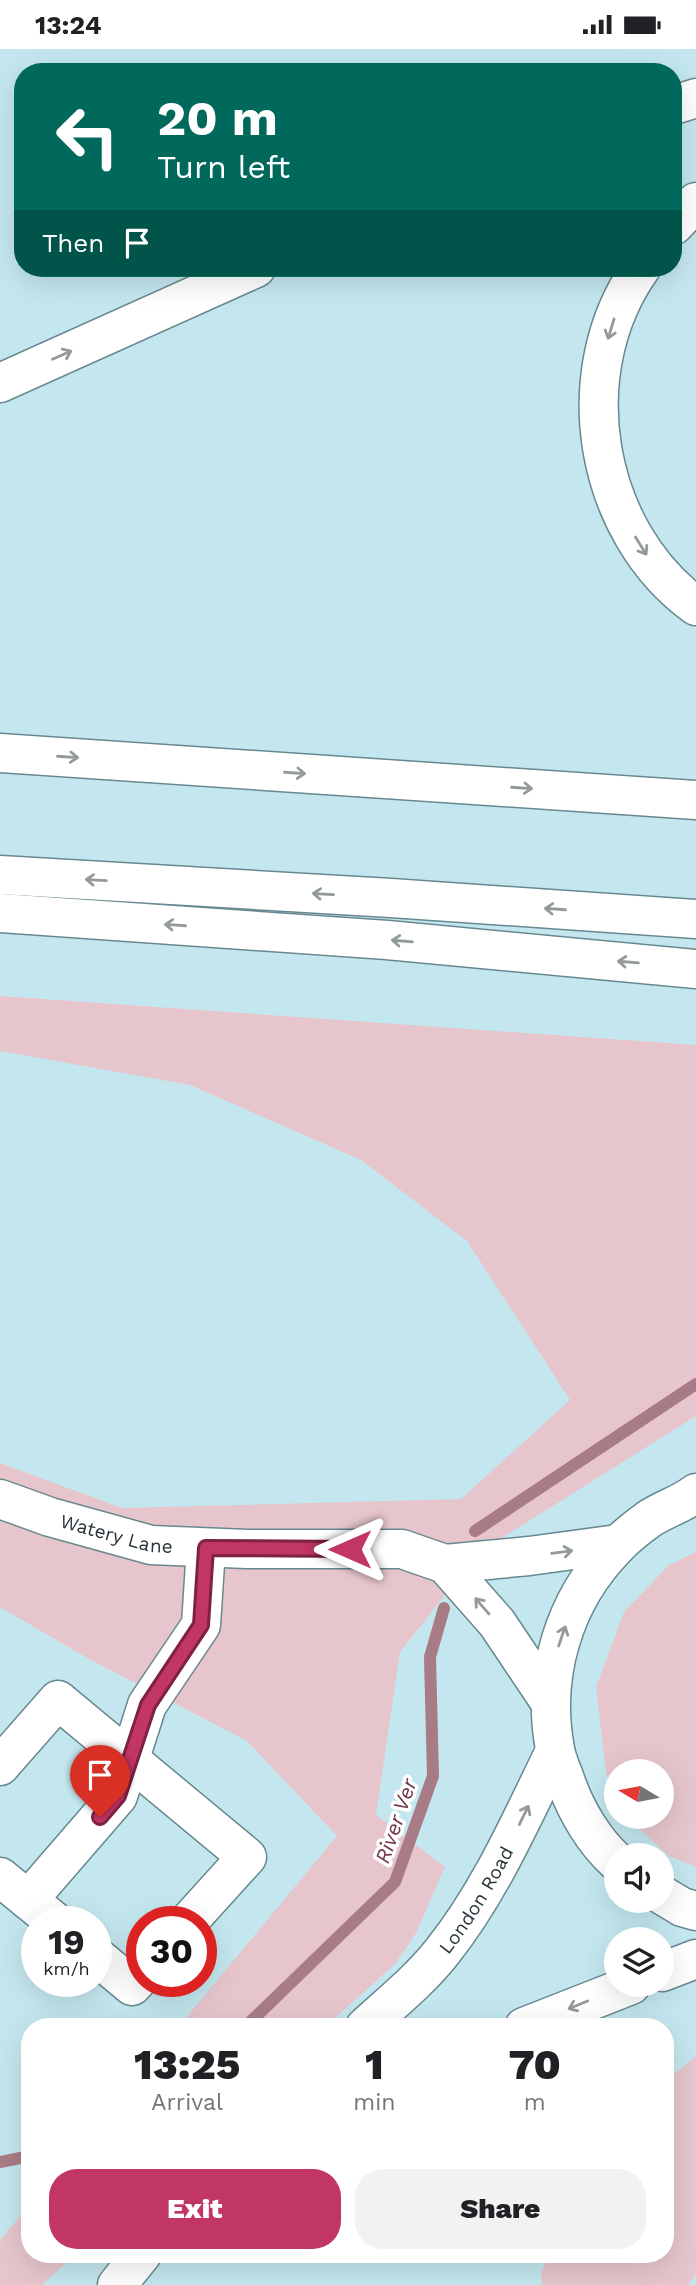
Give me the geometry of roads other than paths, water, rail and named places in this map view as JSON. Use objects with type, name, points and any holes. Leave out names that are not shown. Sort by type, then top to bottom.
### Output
[{"type":"main road","points":[[682,217],[696,202]]},
{"type":"main road","points":[[0,383],[236,277]]},
{"type":"main road","points":[[636,277],[614,320],[600,369],[598,420],[603,456],[618,506],[643,551],[677,590],[696,606]]},
{"type":"main road","points":[[0,753],[696,800]]},
{"type":"main road","points":[[0,874],[696,919]]},
{"type":"main road","points":[[0,912],[387,940],[696,969]]},
{"type":"main road","points":[[604,1847],[576,1809],[555,1751],[550,1702],[558,1647],[570,1613],[598,1567],[618,1545],[649,1519],[694,1495]]},
{"type":"main road","name":"Watery Lane","points":[[0,1499],[50,1517],[151,1545],[206,1548],[402,1549],[445,1564]]},
{"type":"main road","points":[[445,1564],[618,1545]]},
{"type":"main road","points":[[27,1899],[118,1796],[148,1705],[201,1625],[206,1548]]},
{"type":"main road","points":[[445,1564],[497,1623],[550,1702]]},
{"type":"main road","points":[[0,1766],[58,1700],[247,1857],[203,1906]]},
{"type":"main road","name":"London Road","points":[[375,2018],[442,1953],[495,1873],[555,1751]]},
{"type":"main road","points":[[674,1902],[696,1911]]},
{"type":"main road","points":[[674,1967],[696,1959]]},
{"type":"main road","points":[[112,1969],[126,1981]]},
{"type":"main road","points":[[547,2018],[604,1996]]},
{"type":"waterway","name":"River Ver","points":[[475,1531],[696,1384]]},
{"type":"waterway","name":"River Ver","points":[[254,2018],[395,1882],[433,1776],[430,1657],[444,1608]]},
{"type":"waterway","name":"River Ver","points":[[0,2162],[21,2158]]}]
